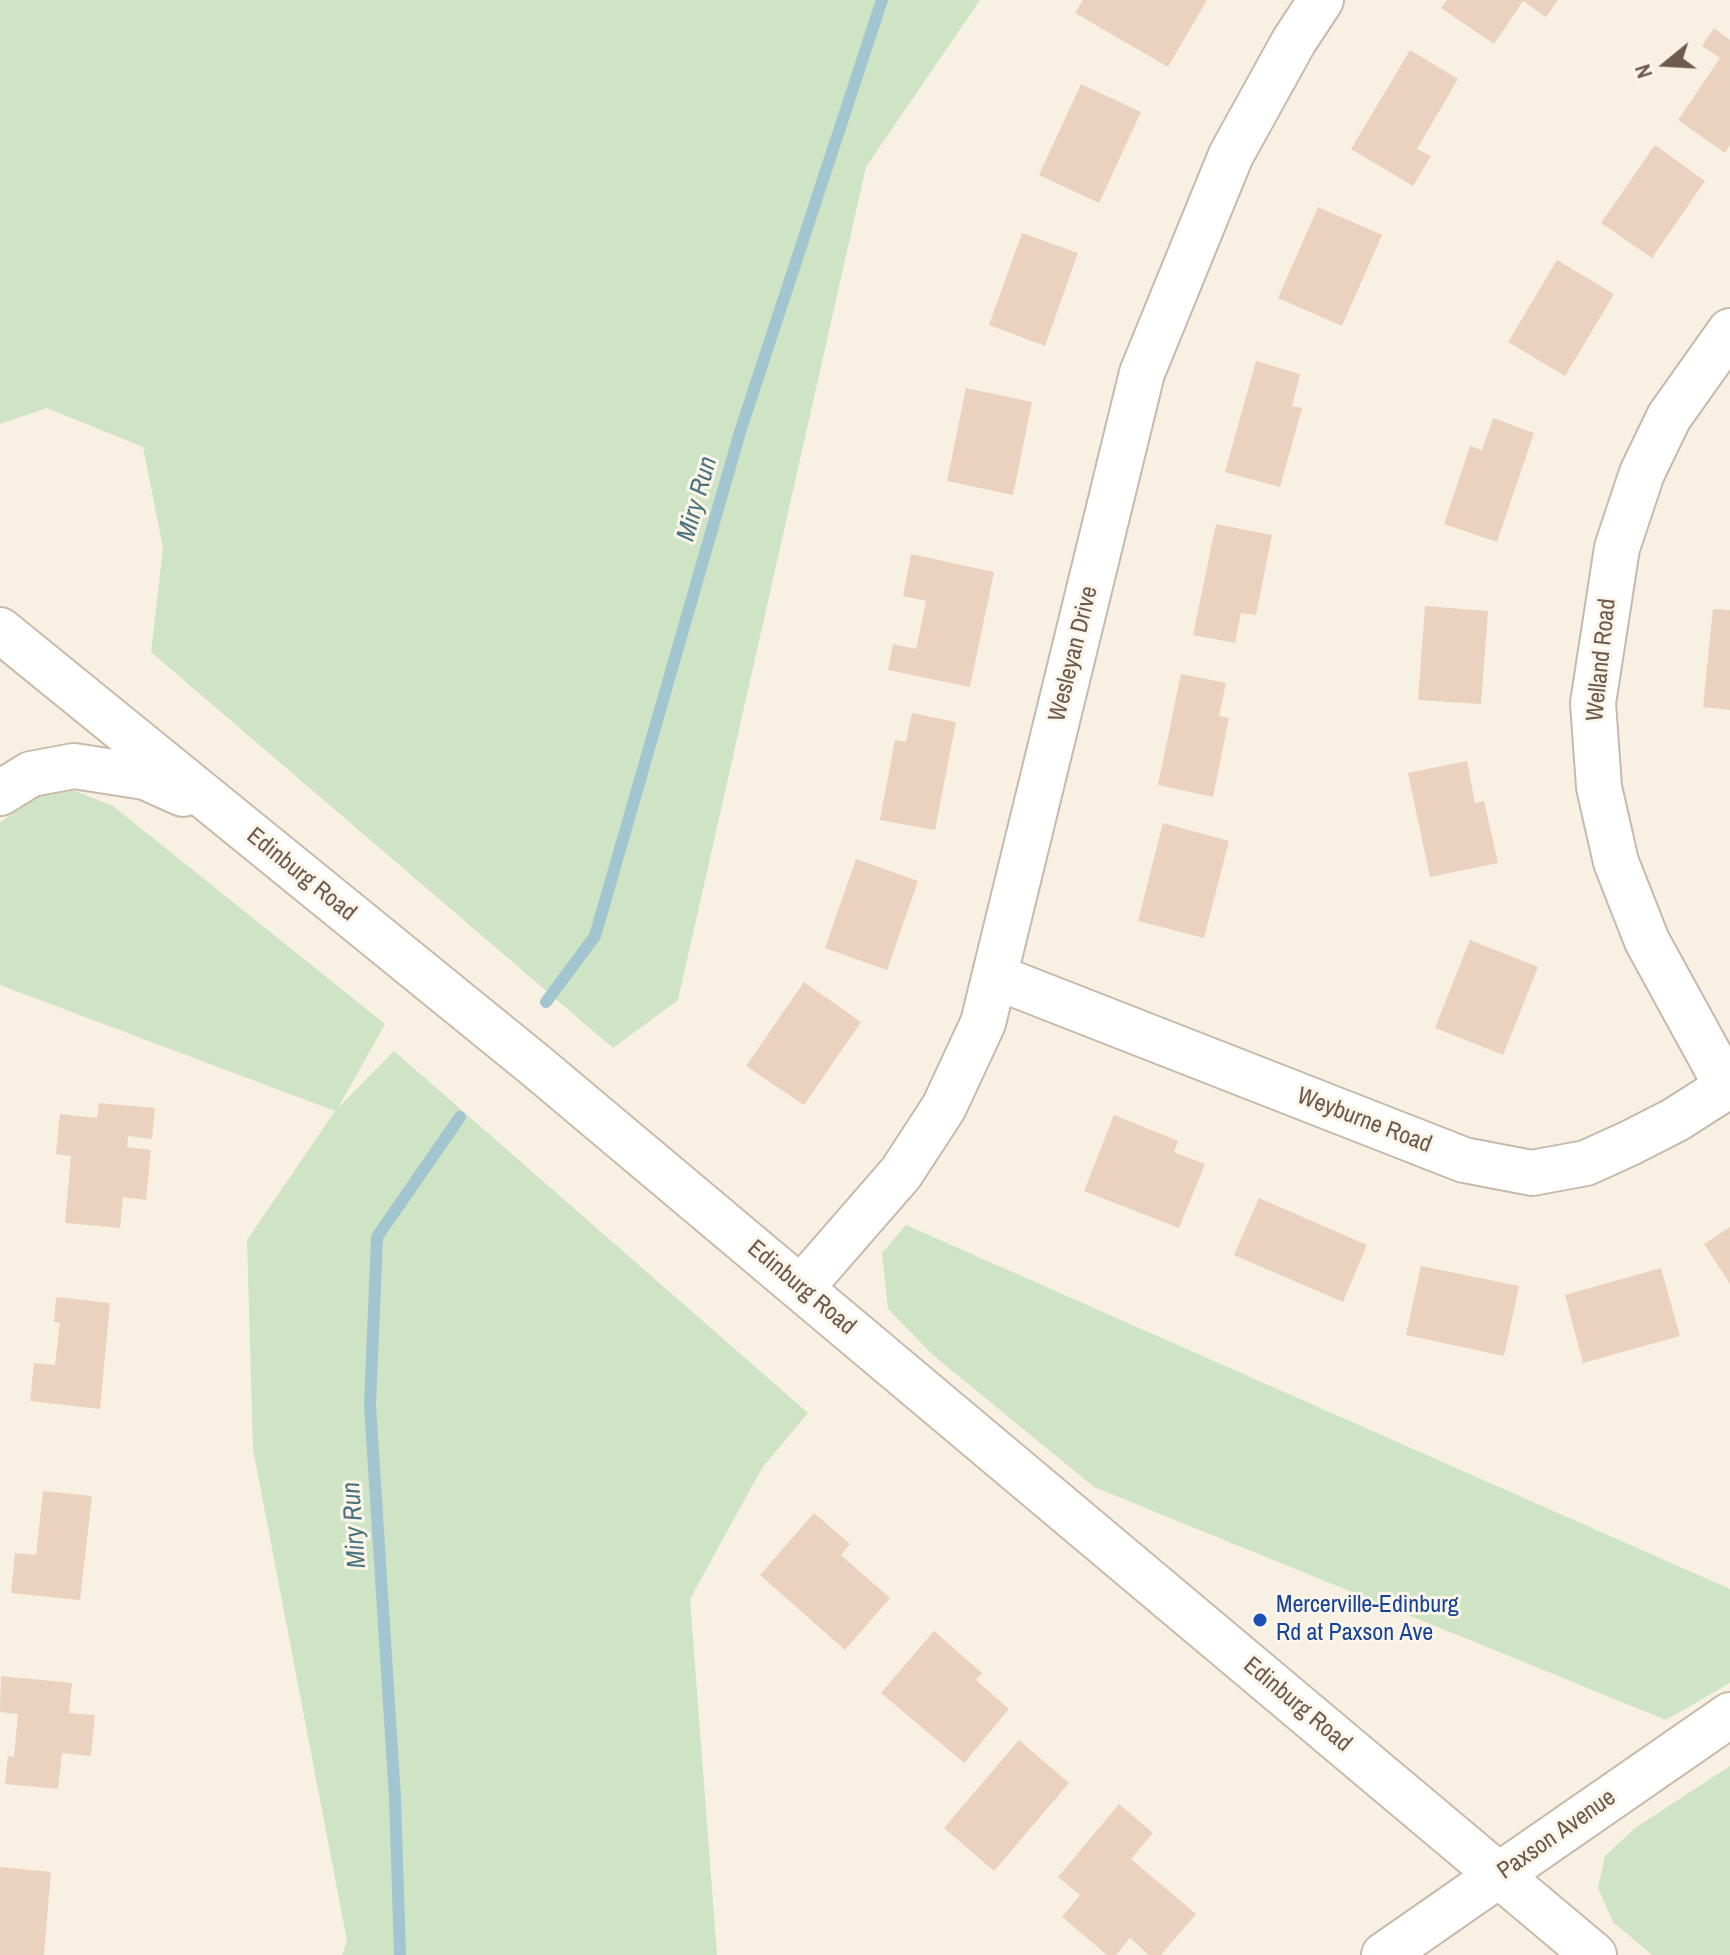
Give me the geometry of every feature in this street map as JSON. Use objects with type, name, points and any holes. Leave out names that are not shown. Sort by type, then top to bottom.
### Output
[{"type":"street","name":"Wesleyan Drive","points":[[801,1288],[901,1173],[944,1107],[983,1023],[1142,373],[1231,155],[1294,41],[1321,0]]},
{"type":"street","name":"Welland Road","points":[[1728,1086],[1647,941],[1616,862],[1599,787],[1593,703],[1617,548],[1642,473],[1669,417],[1730,331]]},
{"type":"street","name":"Edinburg Road","points":[[0,630],[535,1065],[1594,1955]]},
{"type":"street","points":[[0,793],[31,774],[74,766],[145,777],[219,809]]},
{"type":"street","name":"Weyburne Road","points":[[996,977],[1464,1160],[1532,1173],[1586,1163],[1675,1120],[1728,1086]]},
{"type":"street","name":"Paxson Avenue","points":[[1384,1955],[1730,1715]]},
{"type":"green space","points":[[0,0],[980,0],[866,167],[678,1000],[613,1048],[151,652],[163,548],[143,447],[47,408],[0,424]]},
{"type":"green space","points":[[75,791],[113,806],[385,1024],[338,1108],[394,1051],[808,1413],[762,1468],[690,1599],[717,1955],[342,1955],[347,1941],[253,1449],[247,1240],[335,1111],[0,985],[0,823],[38,792]]},
{"type":"green space","points":[[906,1225],[1730,1589],[1730,1683],[1666,1720],[1094,1487],[934,1356],[888,1309],[882,1253]]},
{"type":"green space","points":[[1730,1766],[1730,1955],[1652,1955],[1613,1922],[1598,1888],[1605,1856],[1635,1828]]},
{"type":"building","points":[[1083,0],[1207,0],[1168,67],[1075,13]]},
{"type":"building","points":[[1447,0],[1558,0],[1546,17],[1523,1],[1494,44],[1441,8]]},
{"type":"building","points":[[1714,28],[1730,40],[1730,145],[1725,153],[1678,120],[1720,58],[1702,46]]},
{"type":"building","points":[[1410,50],[1458,79],[1417,149],[1431,156],[1413,186],[1351,149]]},
{"type":"building","points":[[1081,84],[1141,112],[1099,203],[1039,175]]},
{"type":"building","points":[[1655,145],[1705,181],[1652,258],[1601,223]]},
{"type":"building","points":[[1318,207],[1382,235],[1342,326],[1278,298]]},
{"type":"building","points":[[1022,233],[1078,253],[1045,346],[989,325]]},
{"type":"building","points":[[1557,260],[1614,294],[1565,376],[1508,342]]},
{"type":"building","points":[[1256,361],[1300,374],[1292,406],[1302,408],[1280,487],[1225,472]]},
{"type":"building","points":[[966,388],[1032,402],[1013,495],[947,481]]},
{"type":"building","points":[[1493,418],[1534,433],[1497,542],[1444,524],[1470,446],[1482,450]]},
{"type":"building","points":[[1216,524],[1272,535],[1256,615],[1241,613],[1235,643],[1193,635]]},
{"type":"building","points":[[911,554],[994,572],[970,687],[888,670],[893,644],[916,649],[926,601],[903,596]]},
{"type":"building","points":[[1425,606],[1488,611],[1481,704],[1418,700]]},
{"type":"building","points":[[1713,609],[1730,610],[1730,710],[1703,707]]},
{"type":"building","points":[[1181,674],[1226,683],[1219,716],[1229,718],[1213,797],[1158,785]]},
{"type":"building","points":[[912,713],[956,722],[935,830],[880,820],[895,740],[906,742]]},
{"type":"building","points":[[1467,761],[1475,803],[1484,801],[1498,863],[1430,877],[1408,773]]},
{"type":"building","points":[[1163,823],[1229,841],[1204,938],[1138,921]]},
{"type":"building","points":[[856,859],[918,881],[887,970],[825,948]]},
{"type":"building","points":[[1470,940],[1538,967],[1503,1055],[1435,1028]]},
{"type":"building","points":[[804,982],[861,1022],[804,1105],[746,1066]]},
{"type":"building","points":[[99,1103],[155,1108],[152,1139],[128,1136],[127,1147],[151,1150],[146,1200],[123,1197],[120,1228],[65,1223],[71,1156],[56,1154],[60,1114],[97,1118]]},
{"type":"building","points":[[1114,1115],[1178,1141],[1174,1152],[1205,1164],[1179,1228],[1084,1191]]},
{"type":"building","points":[[1259,1198],[1367,1245],[1343,1302],[1234,1255]]},
{"type":"building","points":[[1730,1227],[1730,1284],[1704,1244]]},
{"type":"building","points":[[1421,1266],[1519,1286],[1504,1356],[1406,1335]]},
{"type":"building","points":[[1661,1268],[1680,1336],[1583,1363],[1565,1295]]},
{"type":"building","points":[[56,1297],[110,1303],[100,1409],[30,1401],[34,1363],[55,1365],[60,1323],[54,1322]]},
{"type":"building","points":[[43,1491],[92,1496],[80,1600],[11,1593],[15,1553],[36,1555]]},
{"type":"building","points":[[814,1513],[850,1544],[841,1555],[890,1598],[845,1650],[760,1575]]},
{"type":"building","points":[[934,1631],[982,1673],[976,1680],[1009,1709],[964,1763],[881,1693]]},
{"type":"building","points":[[1,1676],[72,1683],[69,1713],[95,1715],[91,1756],[62,1753],[58,1789],[5,1784],[8,1756],[14,1757],[18,1714],[0,1712]]},
{"type":"building","points":[[1019,1740],[1069,1783],[994,1871],[944,1828]]},
{"type":"building","points":[[1119,1804],[1153,1833],[1131,1859],[1196,1914],[1161,1955],[1149,1955],[1130,1938],[1116,1955],[1107,1955],[1062,1917],[1080,1895],[1058,1877]]},
{"type":"building","points":[[0,1867],[51,1872],[44,1955],[0,1955]]},
{"type":"waterway","name":"Miry Run","points":[[546,1002],[595,936],[740,432],[882,0]]},
{"type":"waterway","name":"Miry Run","points":[[400,1955],[395,1798],[370,1405],[377,1237],[460,1117]]},
{"type":"place","name":"Mercerville-Edinburg Rd at Paxson Ave","points":[[1260,1620]]}]
